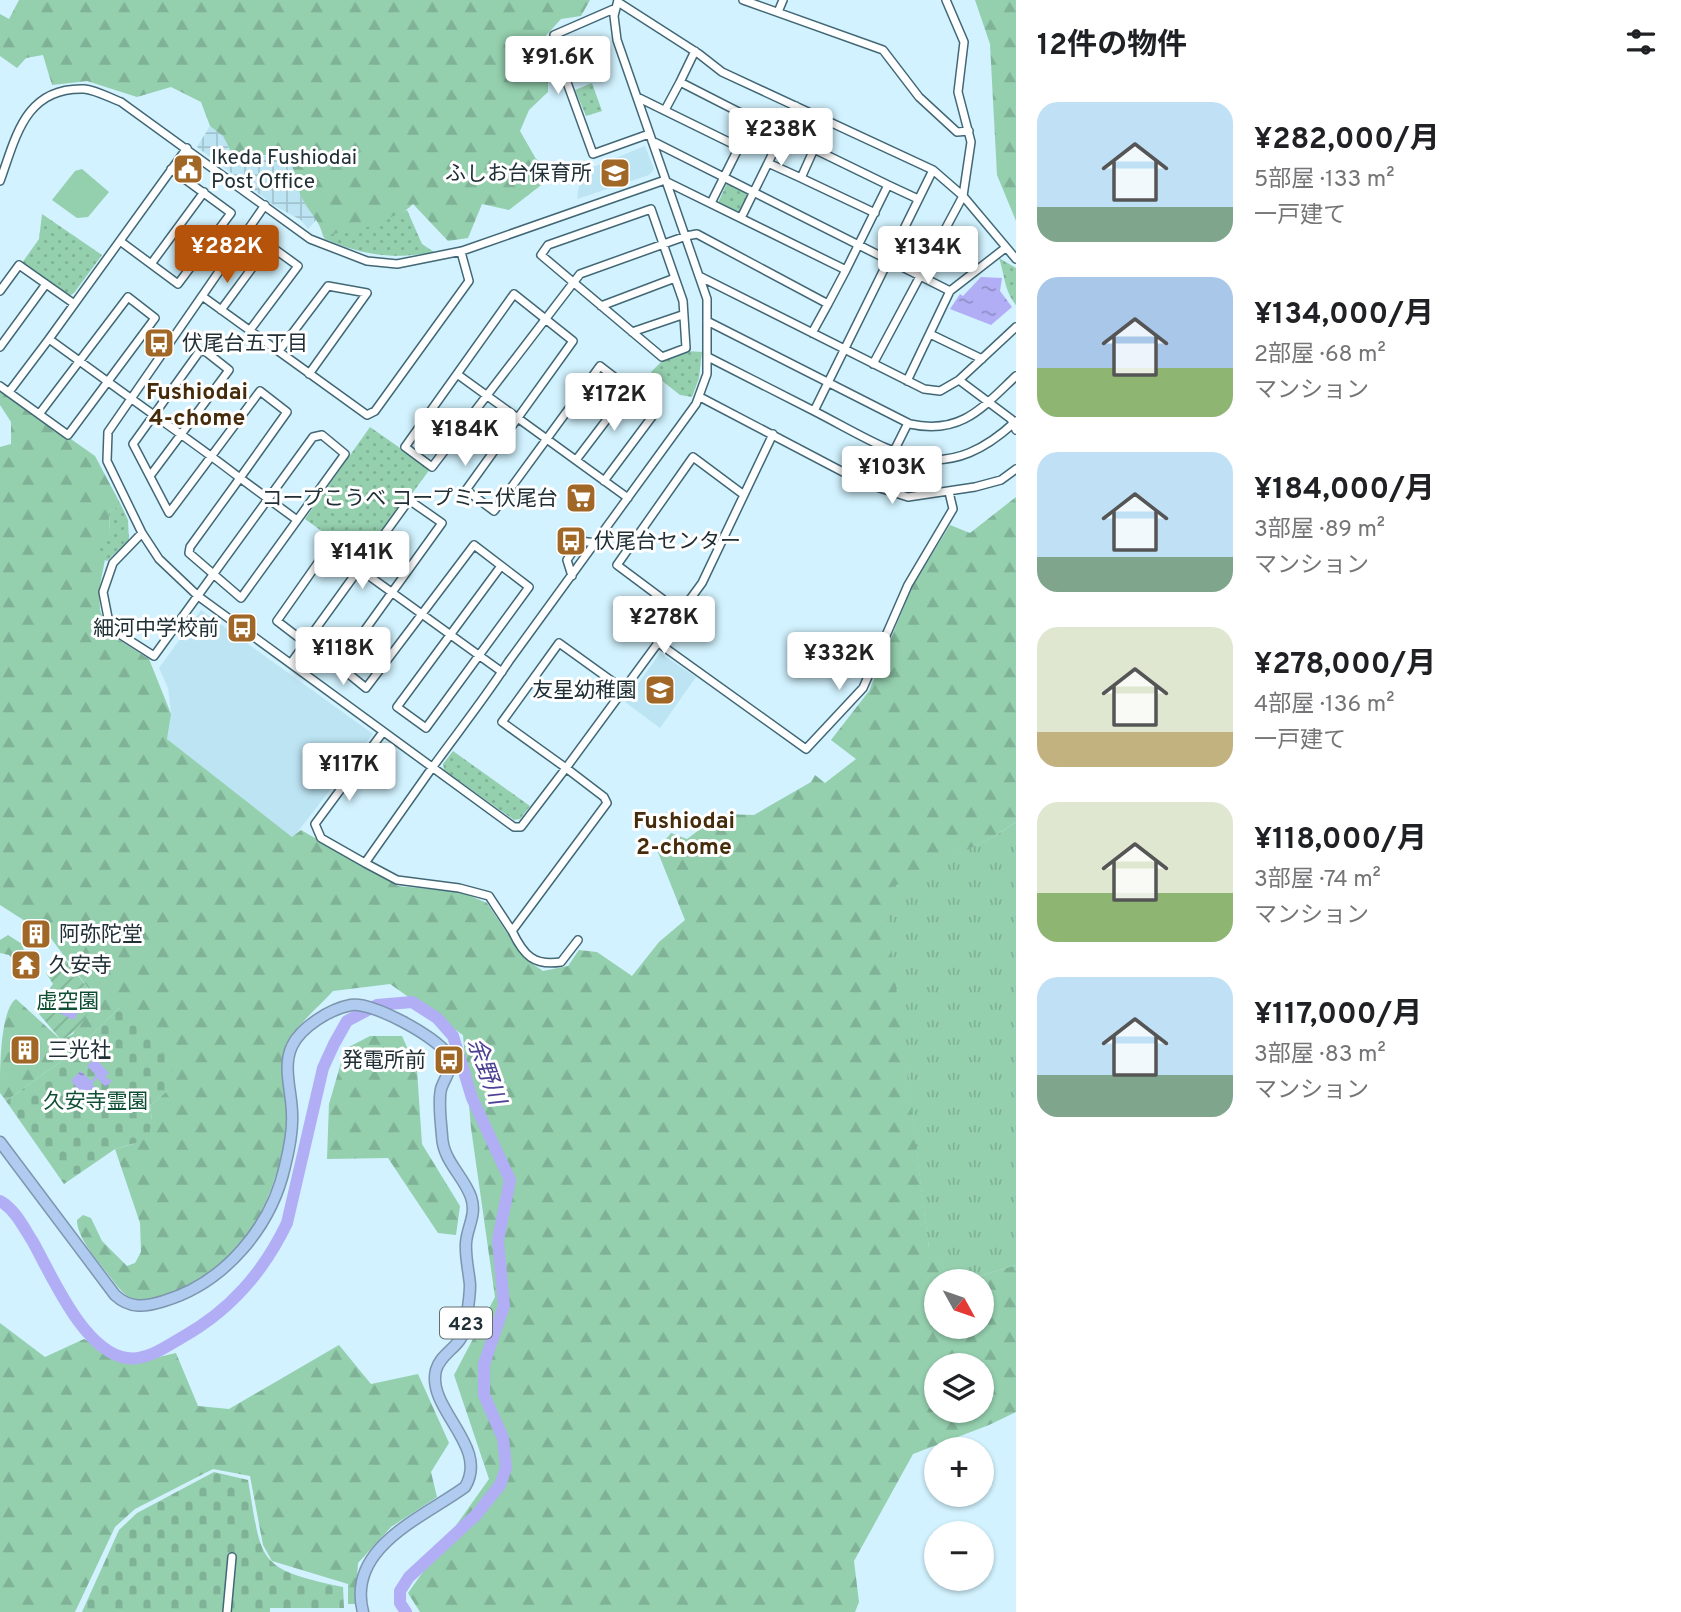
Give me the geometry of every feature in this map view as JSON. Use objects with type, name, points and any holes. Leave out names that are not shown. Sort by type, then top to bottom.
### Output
[{"type":"highway","name":"423","points":[[0,1142],[91,1266],[120,1300],[142,1306],[181,1296],[204,1285],[243,1250],[278,1188],[291,1132],[288,1072],[291,1049],[308,1026],[342,1008],[361,1005],[408,1024],[433,1040],[446,1053],[450,1066],[441,1093],[443,1147],[472,1204],[473,1219],[466,1240],[470,1293],[462,1338],[438,1365],[435,1379],[472,1467],[466,1487],[391,1536],[380,1547],[367,1568],[361,1600],[363,1612]]},
{"type":"street","points":[[743,0],[883,50],[935,112],[957,132],[969,131]]},
{"type":"street","points":[[778,12],[783,0]]},
{"type":"street","points":[[873,363],[963,196],[971,142],[958,92],[964,42],[946,0]]},
{"type":"street","points":[[621,3],[695,51],[722,72],[933,170],[963,196],[1004,249],[1016,260]]},
{"type":"street","points":[[365,863],[700,397],[708,357],[707,299],[617,40],[621,3]]},
{"type":"street","points":[[621,3],[554,35],[557,55],[593,154],[650,138],[889,257],[950,291]]},
{"type":"street","points":[[665,110],[695,51]]},
{"type":"street","points":[[680,82],[782,134]]},
{"type":"street","points":[[0,181],[22,122],[37,102],[58,93],[86,89],[121,102],[318,243],[367,261],[397,264],[461,252],[665,180],[846,270]]},
{"type":"street","points":[[637,97],[739,147]]},
{"type":"street","points":[[741,218],[796,106]]},
{"type":"street","points":[[711,203],[752,119]]},
{"type":"street","points":[[801,178],[827,121]]},
{"type":"street","points":[[9,392],[187,148]]},
{"type":"street","points":[[814,149],[918,199]]},
{"type":"street","points":[[768,163],[875,213]]},
{"type":"street","points":[[120,241],[178,285],[231,213],[171,169]]},
{"type":"street","points":[[814,411],[933,170]]},
{"type":"street","points":[[812,333],[861,244],[888,185]]},
{"type":"street","points":[[151,264],[204,192]]},
{"type":"street","points":[[265,205],[129,397],[108,432],[105,448],[107,461],[142,533],[159,559],[198,596],[514,827],[521,827],[702,583],[773,434]]},
{"type":"street","points":[[651,209],[663,245],[682,301],[686,348],[662,357],[541,255],[548,245],[651,209]]},
{"type":"street","points":[[604,481],[657,410],[600,366],[494,511],[466,490],[573,341],[544,318],[514,294],[404,447],[432,467],[544,318],[580,274],[686,236],[697,234],[828,303]]},
{"type":"street","points":[[222,310],[269,246],[289,260],[298,267],[250,330]]},
{"type":"street","points":[[906,381],[950,291],[1004,249]]},
{"type":"street","points":[[202,296],[367,415],[375,411],[469,281],[461,252]]},
{"type":"street","points":[[0,292],[19,265],[73,303]]},
{"type":"street","points":[[699,276],[924,390],[940,391],[959,380],[1016,327]]},
{"type":"street","points":[[601,306],[675,278]]},
{"type":"street","points":[[0,347],[46,284]]},
{"type":"street","points":[[279,351],[328,286],[367,293],[310,374]]},
{"type":"street","points":[[0,386],[68,435],[155,318],[128,297],[40,413]]},
{"type":"street","points":[[632,332],[682,315]]},
{"type":"street","points":[[707,321],[908,423],[933,429],[973,416],[1016,376]]},
{"type":"street","points":[[930,334],[982,359]]},
{"type":"street","points":[[49,339],[298,520]]},
{"type":"street","points":[[142,533],[113,563],[103,592],[110,628],[154,656],[213,575],[269,499],[313,437],[322,435],[345,454],[241,597],[213,575],[189,553],[190,547],[287,412],[260,391],[169,513],[150,477],[133,444],[199,352],[205,351],[229,370],[150,477]]},
{"type":"street","points":[[708,357],[894,452],[928,460],[961,458],[993,443],[1015,425],[959,380]]},
{"type":"street","points":[[457,374],[628,498]]},
{"type":"street","points":[[576,460],[629,389]]},
{"type":"street","points":[[700,397],[864,482],[908,497],[949,492],[1001,480],[1016,469]]},
{"type":"street","points":[[882,488],[894,452],[908,423]]},
{"type":"street","points":[[680,612],[617,565],[693,457],[744,495]]},
{"type":"street","points":[[657,642],[806,749],[863,688],[908,585],[953,509],[949,492]]},
{"type":"street","points":[[291,663],[410,500],[442,523],[339,666],[366,688],[420,613],[474,545],[529,587],[426,729],[397,707],[500,566]]},
{"type":"street","points":[[572,576],[567,560],[580,541],[596,543]]},
{"type":"street","points":[[307,644],[277,621],[330,547],[502,672]]},
{"type":"street","points":[[512,932],[607,803],[604,797],[502,722],[559,643],[623,689]]},
{"type":"street","points":[[383,732],[315,824],[321,838],[397,880],[459,888],[489,896],[527,955],[544,965],[561,962],[578,940]]},
{"type":"street","points":[[226,1612],[232,1557]]},
{"type":"shaded area","points":[[210,126],[223,136],[232,155],[255,158],[270,154],[292,164],[298,176],[302,199],[317,219],[308,229],[301,220],[275,206],[197,147]]},
{"type":"shaded area","name":"ふしお台保育所","points":[[645,146],[654,169],[649,175],[577,199],[581,172]]},
{"type":"shaded area","points":[[201,610],[373,734],[293,838],[167,739],[171,712],[168,688],[159,668]]},
{"type":"shaded area","name":"友星幼稚園","points":[[660,653],[696,677],[660,728],[625,702]]},
{"type":"green space","points":[[19,0],[590,0],[581,16],[561,19],[543,39],[548,60],[548,92],[529,110],[520,131],[536,159],[558,172],[509,210],[482,204],[468,238],[448,241],[413,204],[383,223],[323,236],[318,222],[300,195],[295,173],[288,161],[272,155],[234,158],[223,136],[210,126],[201,102],[171,87],[137,97],[87,81],[52,85],[43,55],[26,58],[17,68],[0,56],[0,14],[9,19]]},
{"type":"green space","points":[[975,0],[1016,0],[1016,221],[997,175],[990,44]]},
{"type":"green space","points":[[592,83],[602,111],[586,116],[575,90]]},
{"type":"green space","points":[[82,169],[109,192],[88,217],[77,218],[52,200],[75,171]]},
{"type":"green space","points":[[727,183],[749,195],[740,212],[718,203]]},
{"type":"green space","points":[[407,210],[422,244],[434,252],[405,256],[378,255],[338,244],[323,236],[371,226]]},
{"type":"green space","points":[[42,214],[102,255],[69,296],[22,263],[39,239]]},
{"type":"green space","points":[[999,258],[1016,268],[1016,305],[1007,288]]},
{"type":"green space","points":[[687,351],[702,352],[699,378],[692,397],[680,395],[651,372],[665,358]]},
{"type":"green space","points":[[0,389],[95,456],[121,505],[109,512],[110,534],[99,590],[100,610],[108,633],[149,659],[171,714],[167,739],[292,837],[301,830],[398,886],[461,892],[487,903],[524,958],[543,971],[568,966],[579,950],[597,952],[632,976],[659,942],[685,920],[657,850],[671,833],[687,839],[720,814],[754,815],[811,782],[815,775],[825,783],[856,759],[831,740],[869,691],[912,587],[950,525],[970,533],[1016,497],[1016,822],[995,836],[884,891],[929,1248],[944,1269],[924,1269],[924,1339],[994,1339],[994,1272],[1016,1265],[1016,1412],[994,1423],[994,1353],[924,1353],[924,1423],[993,1423],[958,1437],[924,1437],[924,1450],[913,1454],[854,1561],[859,1602],[855,1612],[420,1612],[408,1593],[489,1479],[454,1375],[495,1297],[471,1128],[463,1035],[390,984],[333,991],[304,1020],[291,1039],[285,1059],[286,1124],[279,1167],[262,1211],[250,1232],[221,1267],[196,1284],[159,1298],[142,1301],[123,1293],[90,1250],[78,1227],[77,1220],[83,1215],[91,1218],[102,1241],[127,1266],[135,1263],[141,1252],[140,1223],[115,1149],[133,1144],[152,1120],[150,1106],[167,1091],[119,1008],[74,1052],[6,1101],[0,1093],[4,1027],[11,1005],[16,999],[61,1040],[73,1034],[94,996],[50,937],[0,905],[0,447],[11,444],[11,422],[0,405]]},
{"type":"green space","points":[[370,427],[430,469],[365,558],[359,558],[305,519]]},
{"type":"green space","points":[[121,505],[128,520],[129,540],[107,561],[97,556],[96,547],[110,534],[109,512]]},
{"type":"green space","points":[[453,751],[530,806],[520,819],[514,820],[444,770],[443,764]]},
{"type":"green space","points":[[1016,822],[1016,1265],[994,1272],[994,1269],[943,1269],[929,1249],[883,890],[995,836]]},
{"type":"green space","points":[[8,935],[22,944],[28,964],[24,970],[9,955],[0,953],[0,940]]},
{"type":"green space","name":"虚空園","points":[[62,955],[94,996],[82,1022],[61,1040],[34,1008],[53,984],[46,973]]},
{"type":"green space","name":"久安寺霊園","points":[[119,1008],[173,1064],[167,1091],[150,1106],[152,1120],[149,1135],[142,1141],[115,1149],[64,1184],[6,1101],[74,1052]]},
{"type":"green space","points":[[370,1036],[402,1036],[417,1070],[422,1144],[460,1206],[456,1235],[438,1233],[388,1158],[327,1159],[329,1104],[345,1049]]},
{"type":"green space","points":[[0,1323],[45,1357],[84,1339],[128,1364],[176,1353],[198,1406],[229,1409],[339,1345],[371,1384],[418,1374],[449,1443],[431,1472],[437,1497],[391,1527],[358,1563],[355,1604],[348,1604],[348,1584],[272,1561],[263,1545],[250,1476],[213,1469],[135,1509],[115,1527],[75,1612],[0,1612]]},
{"type":"green space","points":[[214,1472],[248,1480],[261,1545],[268,1558],[278,1567],[293,1574],[343,1587],[344,1608],[270,1608],[270,1612],[82,1612],[119,1530],[137,1513]]},
{"type":"water","points":[[981,277],[1002,278],[1000,291],[1012,307],[991,325],[950,309],[960,294],[963,296]]},
{"type":"water","points":[[66,992],[69,1003],[81,1006],[74,1020],[57,1012],[52,1005],[54,994],[62,998]]},
{"type":"water","points":[[95,1058],[109,1073],[105,1077],[112,1081],[106,1087],[97,1078],[92,1084],[99,1091],[86,1101],[71,1080],[81,1071],[91,1081],[96,1075],[87,1066]]},
{"type":"waterway","name":"余野川","points":[[0,1201],[19,1219],[71,1310],[97,1342],[111,1353],[127,1358],[155,1352],[199,1327],[230,1303],[256,1274],[278,1241],[287,1223],[323,1068],[347,1021],[377,1005],[412,1002],[437,1018],[453,1036],[472,1098],[510,1180],[498,1240],[504,1306],[484,1364],[484,1395],[503,1438],[506,1468],[500,1485],[476,1515],[409,1577],[400,1591],[400,1603],[406,1612]]},
{"type":"place","name":"Ikeda Fushiodai Post Office","points":[[188,169]]},
{"type":"place","name":"ふしお台保育所","points":[[615,173]]},
{"type":"place","name":"伏尾台五丁目","points":[[159,343]]},
{"type":"place","name":"コープこうべ コープミニ伏尾台","points":[[581,498]]},
{"type":"place","name":"伏尾台センター","points":[[571,541]]},
{"type":"place","name":"細河中学校前","points":[[242,628]]},
{"type":"place","name":"友星幼稚園","points":[[660,690]]},
{"type":"place","name":"阿弥陀堂","points":[[36,934]]},
{"type":"place","name":"久安寺","points":[[26,965]]},
{"type":"place","name":"三光社","points":[[25,1050]]},
{"type":"place","name":"発電所前","points":[[449,1060]]},
{"type":"district","name":"Fushiodai 4-chome","points":[[197,404]]},
{"type":"district","name":"Fushiodai 2-chome","points":[[684,833]]}]
